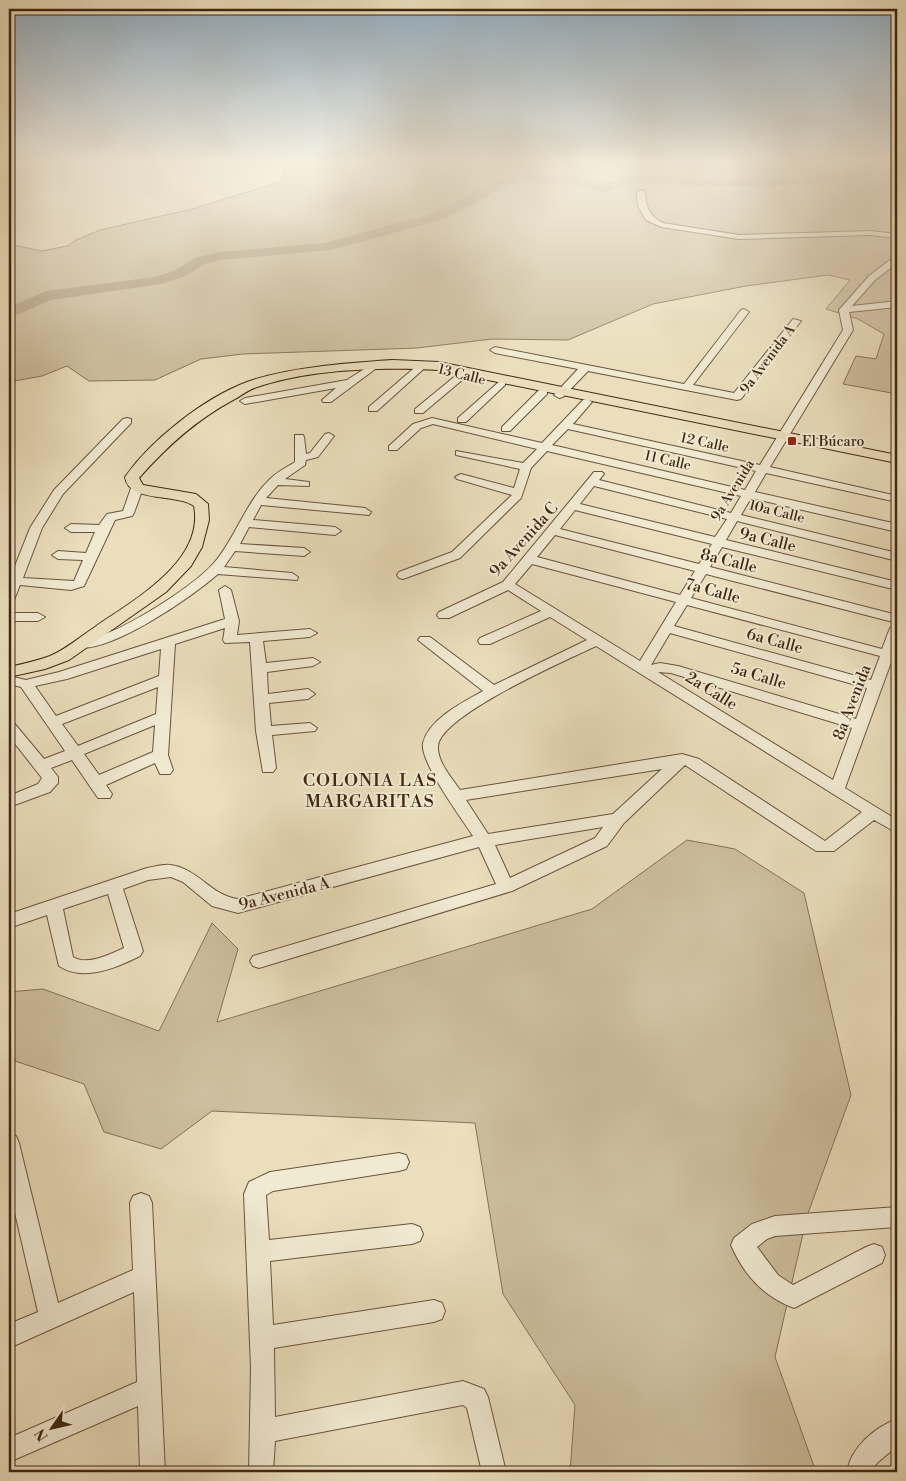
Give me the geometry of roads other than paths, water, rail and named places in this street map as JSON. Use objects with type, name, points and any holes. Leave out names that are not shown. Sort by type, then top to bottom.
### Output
[{"type":"main road","points":[[9,672],[52,661],[81,644],[168,582],[188,558],[198,539],[203,510],[197,499],[137,488],[133,484],[132,477],[155,451],[201,412],[242,388],[288,376],[375,365],[428,366]]},
{"type":"main road","name":"13 Calle","points":[[428,366],[436,370],[543,392],[561,393],[587,402],[897,459]]},
{"type":"main road","name":"13 Calle","points":[[428,366],[466,371],[781,439],[897,468]]},
{"type":"street","points":[[690,229],[754,238],[871,233],[896,235]]},
{"type":"street","points":[[844,310],[872,278],[897,259]]},
{"type":"street","points":[[844,310],[897,304]]},
{"type":"street","name":"9a Avenida","points":[[644,669],[665,628],[733,515],[763,470],[848,330],[844,310]]},
{"type":"street","points":[[495,350],[686,388],[744,312]]},
{"type":"street","name":"9a Avenida A","points":[[686,388],[737,397],[796,321]]},
{"type":"street","points":[[327,400],[375,365]]},
{"type":"street","points":[[373,409],[428,366]]},
{"type":"street","points":[[561,393],[585,368]]},
{"type":"street","points":[[418,411],[462,374]]},
{"type":"street","points":[[462,420],[502,383]]},
{"type":"street","points":[[245,402],[350,384]]},
{"type":"street","points":[[506,429],[543,392]]},
{"type":"street","points":[[403,575],[456,555],[518,493],[526,467],[587,402]]},
{"type":"street","points":[[9,597],[10,578],[36,528],[58,492],[127,421]]},
{"type":"street","name":"11 Calle","points":[[394,448],[417,426],[432,422],[609,462],[677,464],[748,494],[897,528]]},
{"type":"street","name":"12 Calle","points":[[565,425],[677,464],[763,470],[897,499]]},
{"type":"street","points":[[298,436],[298,455],[302,458]]},
{"type":"street","points":[[81,644],[98,643],[148,616],[215,570],[233,547],[258,502],[274,481],[295,467],[302,458],[314,456],[329,436]]},
{"type":"street","points":[[460,453],[526,467]]},
{"type":"street","name":"9a Avenida C","points":[[444,615],[508,585],[609,462]]},
{"type":"street","points":[[461,477],[518,493]]},
{"type":"street","points":[[274,481],[305,484]]},
{"type":"street","name":"10a Calle","points":[[591,482],[733,515],[897,557]]},
{"type":"street","points":[[10,578],[75,585],[79,583],[103,529],[111,517],[128,513],[137,488]]},
{"type":"street","points":[[258,502],[365,512]]},
{"type":"street","name":"9a Calle","points":[[573,506],[897,586]]},
{"type":"street","points":[[247,523],[336,531]]},
{"type":"street","points":[[71,528],[103,529]]},
{"type":"street","name":"8a Calle","points":[[553,531],[897,619]]},
{"type":"street","points":[[233,547],[304,552]]},
{"type":"street","points":[[58,554],[91,558]]},
{"type":"street","name":"7a Calle","points":[[529,559],[887,654]]},
{"type":"street","points":[[215,570],[292,577]]},
{"type":"street","name":"2a Calle","points":[[508,585],[897,827]]},
{"type":"street","points":[[225,590],[232,621],[230,640],[310,634]]},
{"type":"street","points":[[485,641],[552,612]]},
{"type":"street","points":[[9,617],[38,617]]},
{"type":"street","points":[[9,680],[26,684],[62,676],[232,621]]},
{"type":"street","name":"6a Calle","points":[[665,628],[876,686]]},
{"type":"street","name":"8a Avenida","points":[[837,789],[897,628]]},
{"type":"street","points":[[256,639],[260,668],[263,731],[268,768]]},
{"type":"street","points":[[426,640],[493,692]]},
{"type":"street","points":[[506,887],[485,842],[429,752],[432,738],[442,724],[493,692],[597,640]]},
{"type":"street","points":[[26,684],[52,723],[101,788],[162,762],[168,643]]},
{"type":"street","points":[[260,668],[313,662]]},
{"type":"street","name":"5a Calle","points":[[644,669],[673,669],[860,725]]},
{"type":"street","points":[[52,723],[165,679]]},
{"type":"street","points":[[262,699],[308,694]]},
{"type":"street","points":[[42,766],[163,716]]},
{"type":"street","points":[[9,726],[50,777],[50,783],[44,788],[9,802]]},
{"type":"street","points":[[263,731],[310,728]]},
{"type":"street","points":[[455,796],[686,759],[822,847],[828,847],[873,812]]},
{"type":"street","points":[[259,961],[506,887],[601,842],[618,819],[679,761]]},
{"type":"street","name":"9a Avenida A","points":[[9,921],[148,874],[169,870],[182,873],[217,902],[226,906],[238,906],[441,850],[618,819]]},
{"type":"street","points":[[54,907],[65,961],[70,966],[75,968],[90,966],[128,954],[134,951],[114,886]]},
{"type":"street","points":[[9,1142],[50,1316]]},
{"type":"street","points":[[261,1472],[264,1431],[262,1338],[254,1194],[256,1189],[270,1182],[399,1162]]},
{"type":"street","points":[[140,1204],[142,1277],[153,1472]]},
{"type":"street","points":[[874,1255],[794,1297],[780,1293],[772,1286],[742,1245],[760,1231],[775,1226],[897,1217]]},
{"type":"street","points":[[258,1252],[412,1234]]},
{"type":"street","points":[[9,1336],[50,1316],[142,1277]]},
{"type":"street","points":[[262,1338],[434,1311]]},
{"type":"street","points":[[9,1450],[148,1389]]},
{"type":"street","points":[[264,1431],[463,1393],[475,1398],[479,1406],[494,1472]]},
{"type":"street","points":[[859,1472],[861,1463],[866,1456],[897,1431]]},
{"type":"waterway","points":[[9,313],[47,296],[156,281],[179,274],[200,261],[220,256],[326,247],[391,229]]},
{"type":"place","name":"El Búcaro","points":[[792,441]]},
{"type":"district","name":"COLONIA LAS MARGARITAS","points":[[370,790]]}]
